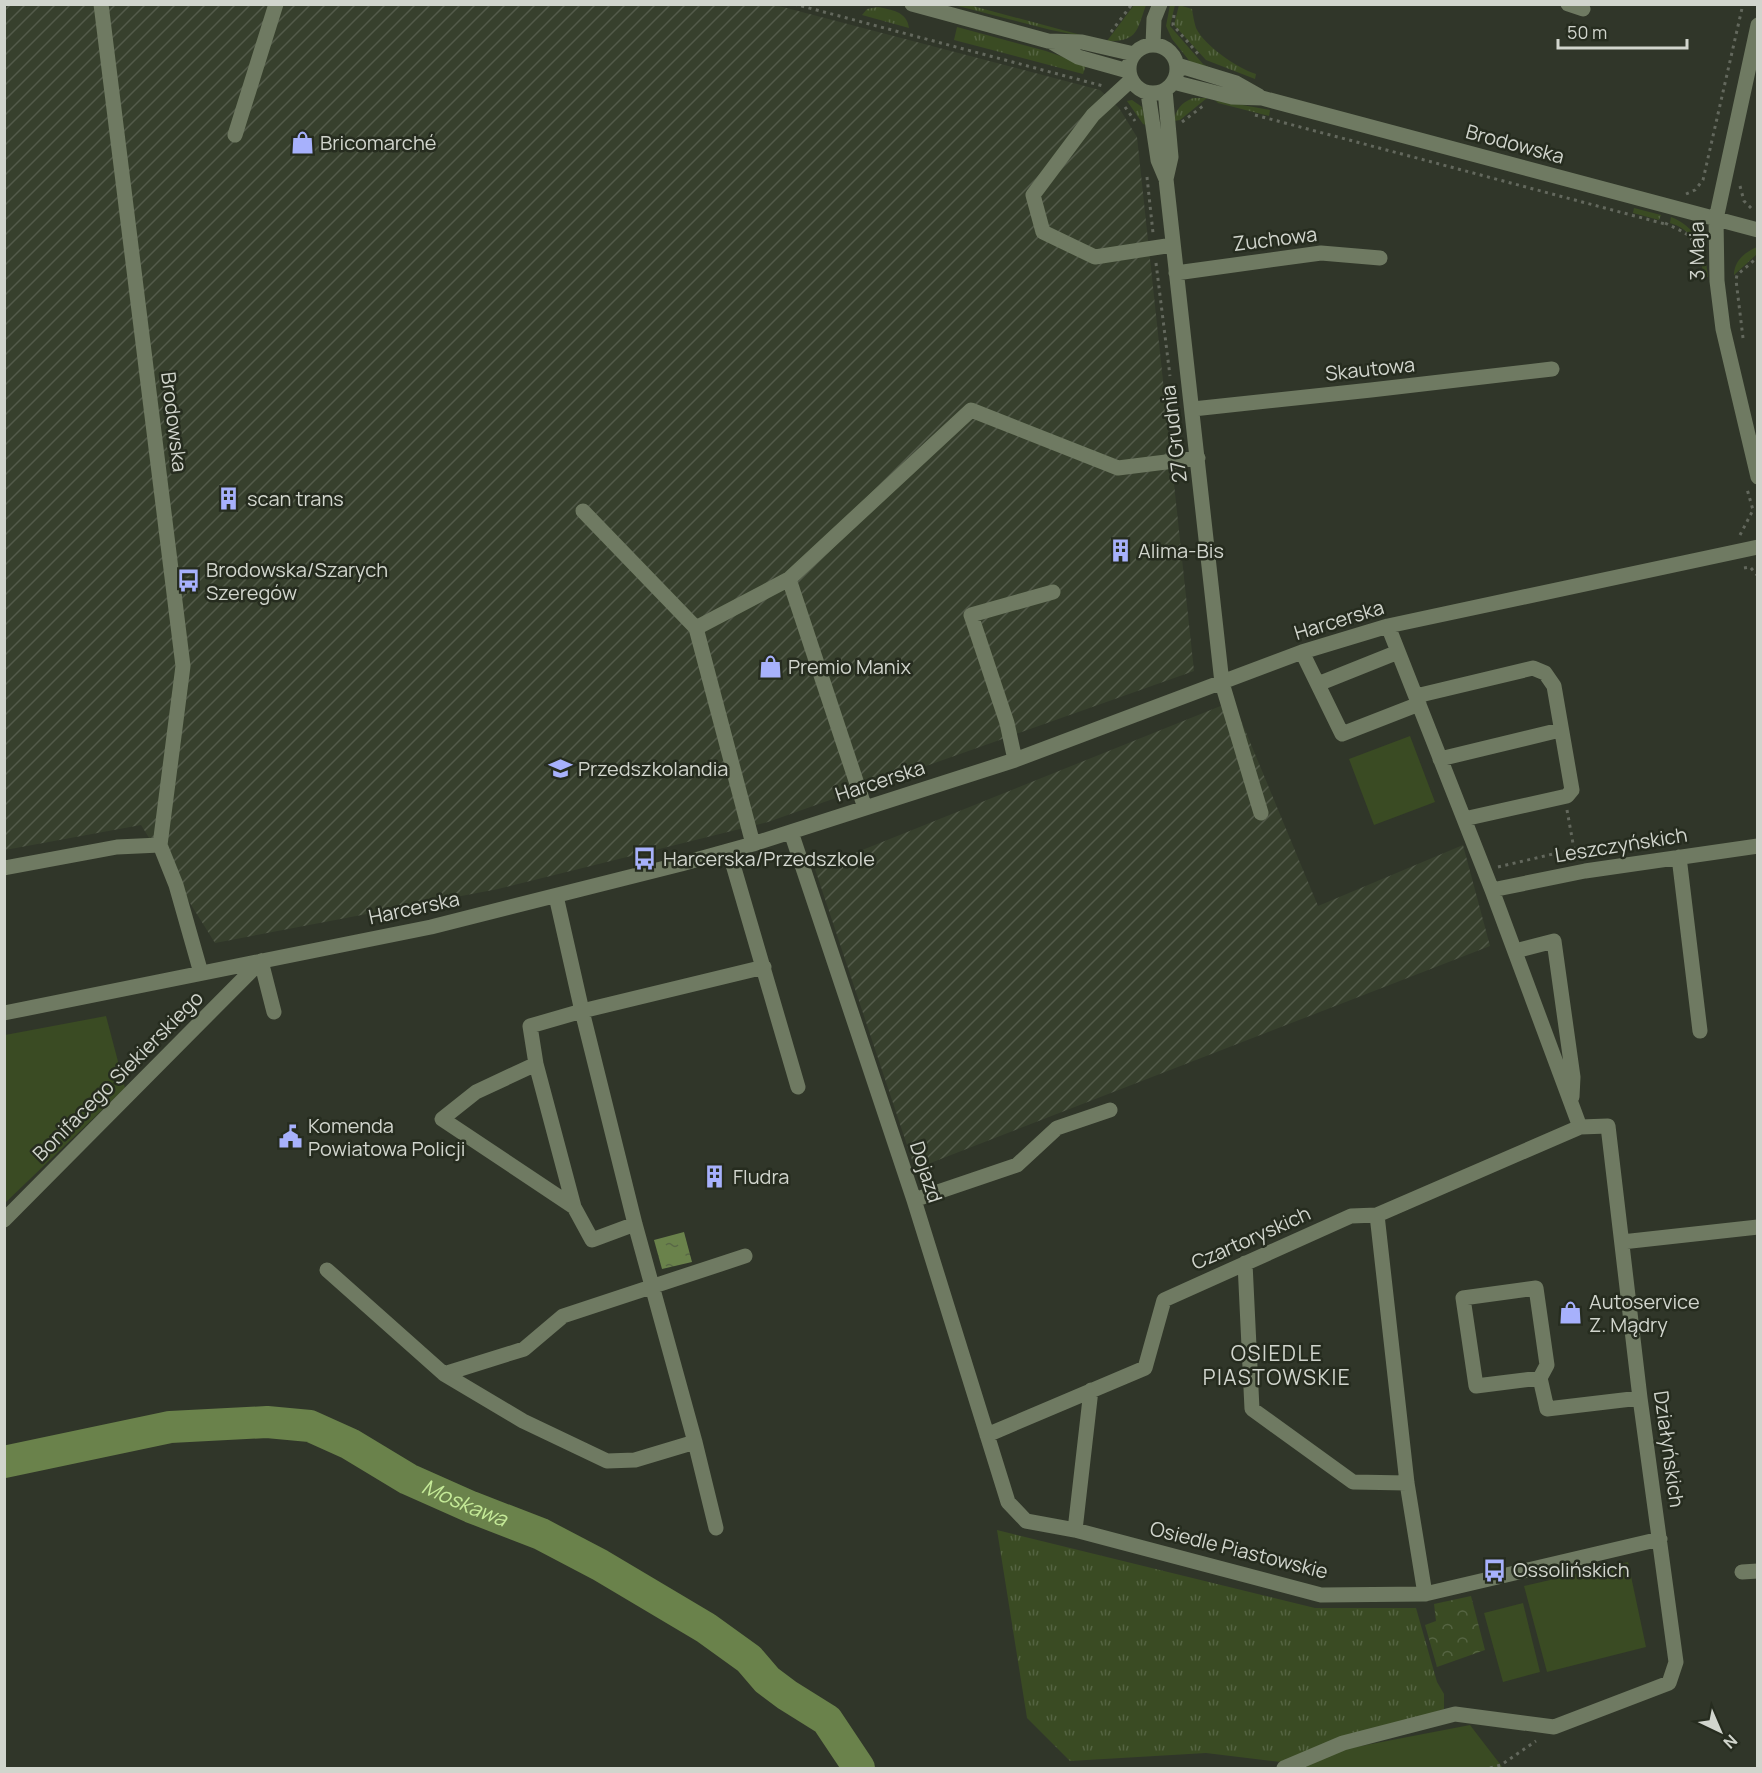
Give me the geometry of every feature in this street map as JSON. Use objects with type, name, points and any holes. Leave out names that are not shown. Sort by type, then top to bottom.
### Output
[{"type":"street","name":"Brodowska","points":[[101,4],[183,666],[160,844]]},
{"type":"street","points":[[235,135],[276,4]]},
{"type":"street","points":[[912,4],[1048,41],[1078,57],[1129,76],[1139,90],[1151,94],[1169,86],[1176,76],[1177,65],[1172,55],[1164,48],[1153,45],[1141,48],[1134,54],[1129,76],[1114,96],[1093,115],[1034,195],[1042,232],[1095,257],[1173,245]]},
{"type":"street","points":[[1153,45],[1154,19],[1160,4]]},
{"type":"street","points":[[1568,4],[1583,9]]},
{"type":"street","name":"3 Maja","points":[[1758,26],[1716,219],[1717,281],[1723,329],[1758,477]]},
{"type":"street","points":[[1048,41],[1083,42],[1134,54]]},
{"type":"street","name":"Brodowska","points":[[1177,65],[1236,83],[1262,98]]},
{"type":"street","name":"Brodowska","points":[[1169,86],[1232,97],[1262,98],[1758,230]]},
{"type":"street","name":"27 Grudnia","points":[[1166,179],[1171,156],[1169,86]]},
{"type":"street","name":"27 Grudnia","points":[[1148,93],[1158,160],[1166,179],[1222,683],[1261,813]]},
{"type":"street","name":"Zuchowa","points":[[1176,273],[1321,253],[1380,258]]},
{"type":"street","name":"Skautowa","points":[[1192,409],[1552,369]]},
{"type":"street","points":[[696,628],[789,579],[971,410],[1118,468],[1198,458]]},
{"type":"street","points":[[583,511],[696,628],[753,844]]},
{"type":"street","name":"Harcerska","points":[[4,1013],[431,927],[729,851],[1015,760],[1302,652],[1388,626],[1758,548]]},
{"type":"street","points":[[789,579],[865,808]]},
{"type":"street","points":[[1015,760],[1007,723],[971,615],[1053,592]]},
{"type":"street","points":[[1388,626],[1492,890],[1580,1127]]},
{"type":"street","points":[[1302,652],[1342,734],[1418,700],[1533,668],[1545,673],[1554,686],[1572,790],[1564,797],[1464,819]]},
{"type":"street","points":[[1318,684],[1398,652]]},
{"type":"street","points":[[1440,759],[1560,730]]},
{"type":"street","name":"Dojazd","points":[[790,832],[914,1200],[1008,1502],[1026,1521]]},
{"type":"street","points":[[4,868],[117,847],[160,844],[176,885],[201,973]]},
{"type":"street","name":"Leszczyńskich","points":[[1492,890],[1585,871],[1758,846]]},
{"type":"street","points":[[729,851],[798,1087]]},
{"type":"street","points":[[1679,857],[1700,1031]]},
{"type":"street","points":[[556,896],[635,1224],[696,1442],[716,1528]]},
{"type":"street","points":[[1515,951],[1554,941],[1573,1077],[1571,1104]]},
{"type":"street","points":[[261,961],[274,1012]]},
{"type":"street","name":"Bonifacego Siekierskiego","points":[[4,1220],[261,961]]},
{"type":"street","points":[[635,1224],[592,1240],[574,1207],[536,1064],[530,1026],[582,1011],[764,967]]},
{"type":"street","points":[[536,1064],[476,1092],[442,1119],[574,1207]]},
{"type":"street","points":[[914,1200],[1017,1165],[1057,1128],[1110,1110]]},
{"type":"street","name":"Działyńskich","points":[[1554,1727],[1669,1683],[1676,1662],[1640,1398],[1608,1126],[1580,1127]]},
{"type":"street","name":"Czartoryskich","points":[[987,1435],[1145,1368],[1164,1300],[1351,1216],[1377,1215],[1580,1127]]},
{"type":"street","points":[[1377,1215],[1407,1483],[1425,1594],[1660,1539]]},
{"type":"street","points":[[1622,1242],[1758,1227]]},
{"type":"street","points":[[444,1374],[524,1349],[563,1316],[746,1256]]},
{"type":"street","points":[[1245,1263],[1252,1409],[1353,1482],[1407,1483]]},
{"type":"street","points":[[327,1270],[444,1374],[523,1421],[607,1461],[635,1460],[696,1442]]},
{"type":"street","points":[[1540,1378],[1476,1386],[1463,1298],[1536,1288],[1547,1365],[1540,1378],[1547,1409],[1640,1398]]},
{"type":"street","points":[[1075,1530],[1090,1390]]},
{"type":"street","name":"Osiedle Piastowskie","points":[[1026,1521],[1075,1530],[1321,1595],[1425,1594]]},
{"type":"street","points":[[1284,1768],[1343,1743],[1455,1714],[1554,1727]]},
{"type":"path","points":[[794,4],[1087,81],[1104,87],[1136,122]]},
{"type":"path","points":[[1106,39],[1132,4]]},
{"type":"path","points":[[1680,196],[1695,190],[1703,180],[1743,4]]},
{"type":"path","points":[[1175,12],[1173,26],[1205,62]]},
{"type":"path","points":[[1178,126],[1205,104],[1209,104]]},
{"type":"path","points":[[1252,114],[1677,227],[1691,237],[1701,271]]},
{"type":"path","points":[[1145,166],[1170,379]]},
{"type":"path","points":[[1741,180],[1741,193],[1744,201],[1758,213]]},
{"type":"path","points":[[1665,224],[1666,216]]},
{"type":"path","points":[[1744,342],[1736,280],[1737,275],[1758,257]]},
{"type":"path","points":[[1732,536],[1741,534],[1753,510]]},
{"type":"path","points":[[1740,569],[1750,567],[1758,576]]},
{"type":"path","points":[[1564,797],[1574,849],[1579,854]]},
{"type":"path","points":[[1484,870],[1574,849]]},
{"type":"path","points":[[1490,1768],[1501,1765],[1554,1727]]},
{"type":"shaded area","points":[[5,5],[775,5],[1100,90],[1119,108],[1137,137],[1194,671],[768,822],[498,889],[215,943],[141,825],[5,850]]},
{"type":"shaded area","points":[[1233,701],[1318,906],[1463,845],[1490,946],[915,1169],[815,869]]},
{"type":"green space","points":[[954,5],[969,5],[1092,38],[1051,30]]},
{"type":"green space","points":[[1134,5],[1146,5],[1135,33],[1125,39],[1107,41]]},
{"type":"green space","points":[[1170,5],[1175,5],[1170,26],[1203,64],[1212,69],[1191,63],[1172,39],[1166,26]]},
{"type":"green space","points":[[1179,5],[1192,9],[1196,28],[1206,42],[1231,62],[1256,74],[1255,79],[1206,60],[1174,25]]},
{"type":"green space","points":[[878,7],[893,10],[902,15],[908,22],[909,28],[862,15],[867,9]]},
{"type":"green space","points":[[957,27],[1046,51],[1086,65],[1083,74],[954,40]]},
{"type":"green space","points":[[1193,98],[1207,98],[1180,120],[1174,121],[1180,107]]},
{"type":"green space","points":[[1132,100],[1142,107],[1146,125],[1127,101]]},
{"type":"green space","points":[[1215,100],[1270,110],[1269,116],[1218,103]]},
{"type":"green space","points":[[1634,208],[1661,215],[1659,220],[1633,213]]},
{"type":"green space","points":[[1671,217],[1688,227],[1694,234],[1705,258],[1708,277],[1704,277],[1696,244],[1692,237],[1670,223]]},
{"type":"green space","points":[[1757,247],[1757,254],[1734,275],[1736,265],[1741,258]]},
{"type":"green space","points":[[1410,736],[1435,802],[1374,825],[1349,759]]},
{"type":"green space","points":[[106,1016],[125,1088],[5,1203],[5,1035]]},
{"type":"green space","points":[[997,1530],[1315,1608],[1416,1608],[1437,1682],[1444,1694],[1444,1709],[1281,1762],[1206,1753],[1070,1761],[1027,1718]]},
{"type":"green space","points":[[1628,1562],[1646,1647],[1547,1672],[1524,1586]]},
{"type":"green space","points":[[1471,1596],[1485,1650],[1437,1667],[1425,1625],[1436,1621],[1434,1604]]},
{"type":"green space","points":[[1523,1603],[1540,1672],[1503,1682],[1484,1613]]},
{"type":"green space","points":[[1470,1725],[1503,1768],[1303,1768],[1340,1750]]},
{"type":"water","points":[[684,1232],[692,1262],[662,1269],[654,1240]]},
{"type":"waterway","name":"Moskawa","points":[[4,1462],[170,1427],[267,1422],[310,1426],[350,1444],[408,1479],[541,1534],[600,1565],[706,1628],[749,1659],[767,1680],[827,1720],[859,1768]]},
{"type":"place","name":"Bricomarché","points":[[302,143]]},
{"type":"place","name":"scan trans","points":[[229,499]]},
{"type":"place","name":"Alima-Bis","points":[[1120,551]]},
{"type":"place","name":"Brodowska/Szarych Szeregów","points":[[188,581]]},
{"type":"place","name":"Premio Manix","points":[[770,667]]},
{"type":"place","name":"Przedszkolandia","points":[[560,769]]},
{"type":"place","name":"Harcerska/Przedszkole","points":[[645,859]]},
{"type":"place","name":"Komenda Powiatowa Policji","points":[[290,1137]]},
{"type":"place","name":"Fludra","points":[[715,1177]]},
{"type":"place","name":"Autoservice Z. Mądry","points":[[1571,1313]]},
{"type":"place","name":"Ossolińskich","points":[[1495,1570]]},
{"type":"district","name":"OSIEDLE PIASTOWSKIE","points":[[1277,1366]]}]
